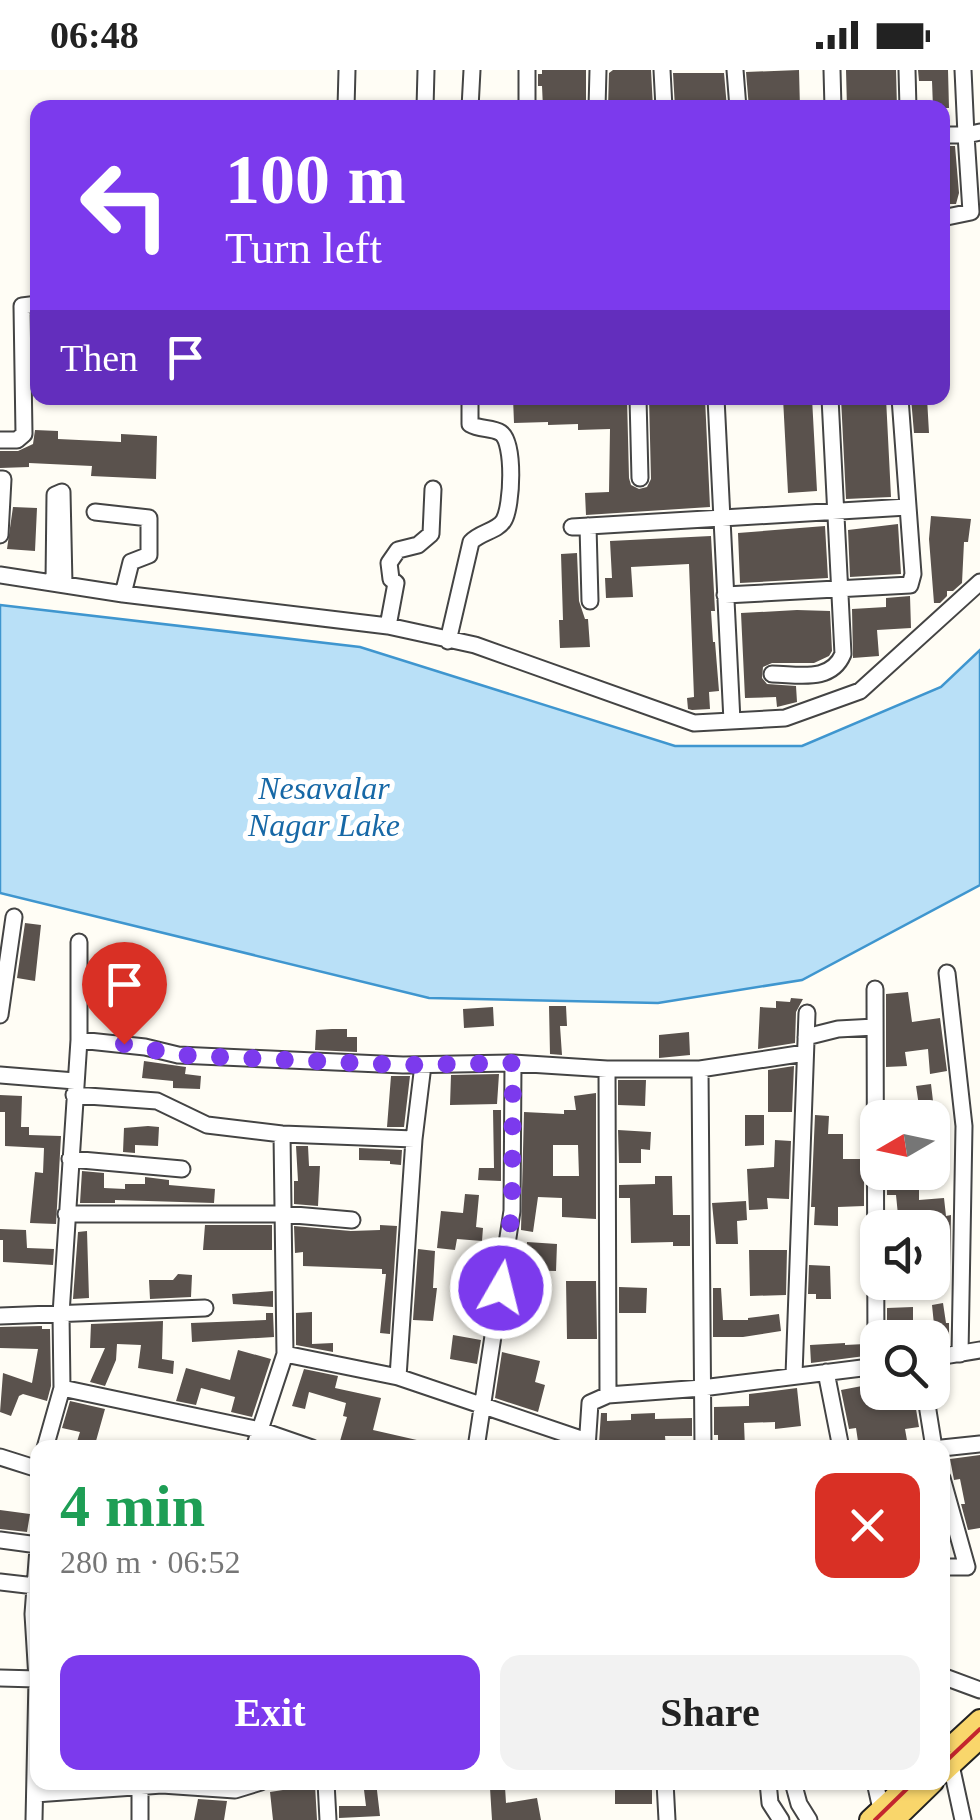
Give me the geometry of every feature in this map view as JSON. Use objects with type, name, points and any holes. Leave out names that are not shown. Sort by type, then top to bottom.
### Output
[{"type":"main road","points":[[950,1759],[980,1720]]},
{"type":"main road","points":[[950,1761],[980,1738]]},
{"type":"main road","points":[[882,1816],[904,1790]]},
{"type":"main road","points":[[882,1816],[921,1790]]},
{"type":"street","points":[[346,100],[347,70]]},
{"type":"street","points":[[425,100],[426,70]]},
{"type":"street","points":[[470,100],[472,70]]},
{"type":"street","points":[[527,70],[527,100]]},
{"type":"street","points":[[597,100],[598,70]]},
{"type":"street","points":[[662,70],[664,100]]},
{"type":"street","points":[[735,70],[737,100]]},
{"type":"street","points":[[832,70],[833,100]]},
{"type":"street","points":[[910,70],[910,99]]},
{"type":"street","points":[[950,216],[971,212],[973,134],[963,70]]},
{"type":"street","points":[[0,440],[17,440],[24,434],[22,306],[30,305]]},
{"type":"street","points":[[448,642],[471,542],[478,534],[504,522],[508,500],[508,442],[503,434],[470,424],[470,405]]},
{"type":"street","points":[[638,405],[640,478]]},
{"type":"street","points":[[716,405],[732,721]]},
{"type":"street","points":[[772,674],[827,674],[843,654],[830,405]]},
{"type":"street","points":[[725,595],[910,585],[913,574],[900,405]]},
{"type":"street","points":[[0,479],[3,478],[0,535]]},
{"type":"street","points":[[388,626],[396,583],[391,579],[389,563],[398,550],[418,544],[431,534],[433,489]]},
{"type":"street","points":[[590,601],[580,527],[907,508]]},
{"type":"street","points":[[96,512],[149,518],[149,555],[131,562],[123,594]]},
{"type":"street","points":[[0,575],[388,626],[475,645],[694,722],[785,718],[860,690],[980,582]]},
{"type":"street","points":[[0,1015],[14,916]]},
{"type":"street","points":[[47,1440],[62,1388],[61,1314],[78,1040],[79,942]]},
{"type":"street","points":[[947,973],[972,1142],[960,1354]]},
{"type":"street","points":[[875,988],[877,1320]]},
{"type":"street","points":[[794,1375],[807,1013]]},
{"type":"street","points":[[78,1040],[145,1047],[178,1055],[700,1069],[805,1045],[838,1029],[875,1027]]},
{"type":"street","points":[[477,1440],[512,1211],[513,1063]]},
{"type":"street","points":[[398,1377],[414,1139],[423,1064]]},
{"type":"street","points":[[607,1069],[608,1396]]},
{"type":"street","points":[[700,1069],[703,1440]]},
{"type":"street","points":[[0,1075],[158,1100],[208,1125],[282,1134],[414,1139]]},
{"type":"street","points":[[257,1440],[284,1354],[282,1134]]},
{"type":"street","points":[[70,1159],[182,1169]]},
{"type":"street","points":[[66,1214],[283,1214],[352,1220]]},
{"type":"street","points":[[0,1316],[204,1308]]},
{"type":"street","points":[[950,1355],[980,1350]]},
{"type":"street","points":[[284,1354],[398,1377],[484,1404],[577,1440]]},
{"type":"street","points":[[587,1440],[590,1402],[608,1396],[860,1368]]},
{"type":"street","points":[[826,1372],[839,1440]]},
{"type":"street","points":[[62,1388],[260,1430],[289,1440]]},
{"type":"street","points":[[928,1410],[933,1440]]},
{"type":"street","points":[[950,1447],[980,1444]]},
{"type":"street","points":[[0,1457],[30,1466]]},
{"type":"street","points":[[950,1501],[973,1566]]},
{"type":"street","points":[[0,1540],[30,1545]]},
{"type":"street","points":[[0,1582],[30,1585]]},
{"type":"street","points":[[0,1678],[30,1679]]},
{"type":"street","points":[[950,1679],[980,1690]]},
{"type":"street","points":[[950,1776],[964,1820]]},
{"type":"street","points":[[34,1820],[35,1790]]},
{"type":"street","points":[[35,1794],[105,1790]]},
{"type":"street","points":[[140,1790],[140,1820]]},
{"type":"street","points":[[326,1790],[328,1820]]},
{"type":"street","points":[[665,1790],[667,1820]]},
{"type":"street","points":[[769,1790],[775,1819]]},
{"type":"street","points":[[795,1790],[810,1820]]},
{"type":"street","points":[[877,1790],[882,1816]]},
{"type":"water","name":"Nesavalar Nagar Lake","points":[[0,605],[360,647],[675,746],[802,746],[941,687],[980,650],[980,885],[802,980],[658,1003],[429,998],[0,893]]},
{"type":"building","points":[[542,70],[586,70],[586,100],[543,100],[542,86],[538,86],[538,74]]},
{"type":"building","points":[[651,70],[653,100],[608,100],[609,73]]},
{"type":"building","points":[[799,70],[800,100],[748,100],[746,72]]},
{"type":"building","points":[[846,70],[896,70],[897,100],[847,100]]},
{"type":"building","points":[[918,70],[948,70],[949,100],[933,100],[932,81],[919,81]]},
{"type":"building","points":[[673,73],[724,73],[726,100],[675,100]]},
{"type":"building","points":[[950,146],[955,146],[959,193],[956,204],[950,204]]},
{"type":"building","points":[[513,405],[627,405],[629,478],[631,485],[639,489],[647,487],[651,479],[649,405],[705,405],[710,507],[586,515],[585,493],[609,492],[610,429],[578,430],[578,424],[548,422],[514,423]]},
{"type":"building","points":[[783,405],[812,405],[817,491],[788,493]]},
{"type":"building","points":[[841,405],[886,405],[891,497],[846,499]]},
{"type":"building","points":[[912,405],[927,405],[929,433],[914,433]]},
{"type":"building","points":[[35,430],[58,431],[58,439],[121,442],[121,434],[157,436],[156,479],[91,476],[92,466],[29,463],[29,467],[0,468],[0,451],[18,451],[33,444]]},
{"type":"building","points":[[13,507],[37,508],[35,551],[7,549]]},
{"type":"building","points":[[931,516],[971,519],[968,542],[964,542],[962,583],[947,591],[940,603],[934,603]]},
{"type":"building","points":[[898,524],[901,574],[850,577],[848,530]]},
{"type":"building","points":[[825,526],[828,578],[740,583],[738,533]]},
{"type":"building","points":[[711,536],[715,611],[711,611],[719,691],[709,692],[710,709],[692,710],[688,709],[687,698],[694,697],[689,564],[631,567],[633,597],[606,598],[605,578],[612,578],[610,541]]},
{"type":"building","points":[[577,553],[579,601],[588,619],[590,647],[560,648],[561,554]]},
{"type":"building","points":[[910,596],[911,628],[877,630],[879,656],[853,658],[852,609],[886,607],[886,598]]},
{"type":"building","points":[[830,611],[832,651],[814,663],[772,663],[763,667],[762,678],[767,684],[796,686],[797,702],[777,707],[776,697],[745,698],[741,613]]},
{"type":"building","points":[[25,923],[41,925],[35,981],[17,978]]},
{"type":"building","points":[[119,969],[148,974],[147,994],[117,992]]},
{"type":"building","points":[[908,992],[912,1022],[940,1018],[947,1071],[930,1074],[928,1049],[905,1052],[907,1066],[886,1067],[886,994]]},
{"type":"building","points":[[791,998],[803,999],[796,1012],[795,1043],[758,1049],[760,1007],[776,1008],[776,1001],[790,1002]]},
{"type":"building","points":[[549,1006],[566,1006],[567,1026],[560,1026],[562,1055],[550,1054]]},
{"type":"building","points":[[493,1007],[494,1026],[464,1028],[463,1009]]},
{"type":"building","points":[[347,1029],[347,1037],[357,1037],[357,1052],[315,1050],[316,1030]]},
{"type":"building","points":[[689,1032],[690,1055],[659,1058],[659,1035]]},
{"type":"building","points":[[144,1061],[186,1067],[185,1074],[201,1076],[200,1089],[173,1088],[173,1081],[142,1078]]},
{"type":"building","points":[[794,1066],[792,1112],[768,1112],[768,1070]]},
{"type":"building","points":[[499,1074],[497,1104],[450,1105],[451,1075]]},
{"type":"building","points":[[391,1076],[410,1076],[404,1127],[387,1127]]},
{"type":"building","points":[[618,1080],[646,1080],[645,1106],[618,1105]]},
{"type":"building","points":[[931,1084],[933,1100],[918,1100],[916,1086]]},
{"type":"building","points":[[596,1093],[596,1219],[562,1217],[562,1198],[538,1197],[533,1232],[521,1230],[524,1112],[564,1114],[564,1110],[576,1110],[574,1096]],"holes":[[[553,1145],[578,1145],[579,1176],[553,1176]]]},
{"type":"building","points":[[0,1095],[22,1096],[21,1127],[29,1127],[29,1135],[61,1136],[56,1224],[30,1223],[35,1172],[43,1173],[44,1148],[5,1146],[5,1112],[0,1112]]},
{"type":"building","points":[[493,1110],[501,1110],[501,1181],[478,1180],[479,1168],[494,1168]]},
{"type":"building","points":[[745,1115],[764,1115],[764,1145],[745,1146]]},
{"type":"building","points":[[815,1115],[829,1116],[828,1134],[843,1134],[843,1159],[860,1159],[864,1206],[838,1207],[838,1226],[814,1225],[815,1207],[811,1207]]},
{"type":"building","points":[[159,1127],[158,1146],[135,1145],[135,1153],[123,1152],[124,1128]]},
{"type":"building","points":[[618,1130],[651,1132],[650,1150],[641,1149],[641,1163],[619,1163]]},
{"type":"building","points":[[775,1140],[791,1141],[789,1199],[767,1198],[768,1209],[749,1210],[747,1169],[774,1167]]},
{"type":"building","points":[[296,1146],[308,1146],[309,1166],[320,1166],[318,1206],[294,1204],[294,1181],[298,1181]]},
{"type":"building","points":[[359,1148],[402,1150],[401,1165],[359,1160]]},
{"type":"building","points":[[82,1171],[104,1173],[104,1188],[125,1189],[125,1184],[145,1184],[145,1177],[169,1180],[169,1185],[215,1189],[214,1203],[80,1203]]},
{"type":"building","points":[[655,1176],[672,1176],[673,1215],[690,1215],[690,1246],[673,1246],[673,1242],[631,1243],[630,1198],[619,1198],[619,1185],[655,1184]]},
{"type":"building","points":[[887,1190],[919,1190],[919,1200],[944,1198],[945,1210],[898,1210],[896,1195],[887,1195]]},
{"type":"building","points":[[465,1194],[479,1195],[476,1227],[483,1228],[482,1241],[457,1239],[455,1250],[437,1248],[441,1211],[463,1213]]},
{"type":"building","points":[[746,1201],[747,1220],[737,1221],[738,1244],[716,1244],[712,1203]]},
{"type":"building","points":[[205,1225],[272,1225],[272,1250],[203,1250]]},
{"type":"building","points":[[380,1225],[397,1226],[390,1334],[380,1333],[386,1274],[382,1274],[382,1269],[303,1266],[303,1252],[295,1253],[294,1226],[351,1231],[380,1230]]},
{"type":"building","points":[[0,1229],[26,1230],[27,1248],[54,1249],[53,1265],[3,1262]]},
{"type":"building","points":[[87,1231],[89,1298],[73,1299],[78,1232]]},
{"type":"building","points":[[527,1242],[557,1244],[556,1271],[514,1270],[517,1256],[526,1256]]},
{"type":"building","points":[[418,1249],[435,1251],[433,1288],[437,1288],[433,1321],[413,1320]]},
{"type":"building","points":[[749,1250],[787,1250],[786,1295],[750,1296]]},
{"type":"building","points":[[809,1265],[830,1266],[831,1299],[816,1299],[816,1294],[808,1294]]},
{"type":"building","points":[[178,1274],[192,1275],[191,1297],[150,1299],[149,1280],[173,1280]]},
{"type":"building","points":[[566,1281],[596,1281],[597,1339],[567,1339]]},
{"type":"building","points":[[619,1287],[647,1288],[646,1313],[619,1313]]},
{"type":"building","points":[[713,1288],[721,1288],[723,1320],[779,1314],[781,1331],[713,1337]]},
{"type":"building","points":[[273,1291],[273,1307],[233,1304],[232,1294]]},
{"type":"building","points":[[943,1303],[946,1320],[934,1320],[932,1305]]},
{"type":"building","points":[[913,1307],[913,1320],[887,1320],[887,1308]]},
{"type":"building","points":[[312,1312],[312,1344],[333,1343],[333,1352],[296,1345],[296,1313]]},
{"type":"building","points":[[266,1313],[273,1313],[274,1337],[192,1342],[191,1323],[266,1320]]},
{"type":"building","points":[[163,1321],[162,1359],[174,1361],[173,1374],[138,1368],[141,1345],[117,1344],[116,1360],[105,1386],[90,1382],[105,1348],[90,1348],[91,1324]]},
{"type":"building","points":[[0,1327],[50,1329],[51,1386],[47,1401],[23,1394],[11,1416],[0,1412],[3,1373],[32,1383],[38,1349],[0,1348]]},
{"type":"building","points":[[453,1335],[481,1340],[477,1364],[450,1359]]},
{"type":"building","points":[[860,1344],[860,1357],[811,1363],[810,1345]]},
{"type":"building","points":[[238,1350],[271,1359],[252,1417],[231,1412],[235,1397],[201,1388],[196,1405],[176,1401],[186,1368],[230,1380]]},
{"type":"building","points":[[502,1352],[540,1361],[535,1382],[545,1385],[538,1412],[495,1398]]},
{"type":"building","points":[[304,1369],[338,1376],[335,1388],[381,1398],[373,1430],[417,1440],[340,1440],[347,1417],[343,1416],[346,1403],[309,1392],[305,1409],[292,1406]]},
{"type":"building","points":[[860,1386],[860,1410],[916,1410],[919,1427],[905,1429],[907,1440],[858,1440],[856,1428],[849,1429],[841,1390]]},
{"type":"building","points":[[797,1388],[801,1426],[775,1429],[775,1422],[744,1423],[745,1440],[718,1440],[718,1435],[714,1435],[714,1407],[749,1406],[749,1394]]},
{"type":"building","points":[[70,1401],[105,1409],[96,1440],[78,1440],[80,1432],[62,1428]]},
{"type":"building","points":[[601,1413],[607,1413],[607,1421],[655,1413],[655,1419],[692,1418],[692,1436],[599,1440]]},
{"type":"building","points":[[980,1455],[980,1528],[968,1530],[960,1479],[954,1480],[950,1459]]},
{"type":"building","points":[[0,1510],[30,1514],[27,1532],[0,1529]]},
{"type":"building","points":[[315,1790],[317,1820],[273,1820],[270,1792]]},
{"type":"building","points":[[364,1790],[377,1790],[380,1816],[339,1818],[339,1806],[366,1806]]},
{"type":"building","points":[[490,1790],[505,1790],[506,1803],[537,1798],[541,1820],[492,1820]]},
{"type":"building","points":[[615,1790],[652,1790],[652,1804],[615,1804]]},
{"type":"building","points":[[198,1799],[227,1801],[224,1820],[194,1820]]},
{"type":"railway","points":[[950,1757],[980,1729]]},
{"type":"railway","points":[[875,1820],[906,1790]]},
{"type":"route","points":[[124,1044],[178,1055],[402,1065],[513,1063],[512,1211],[501,1288]]}]
